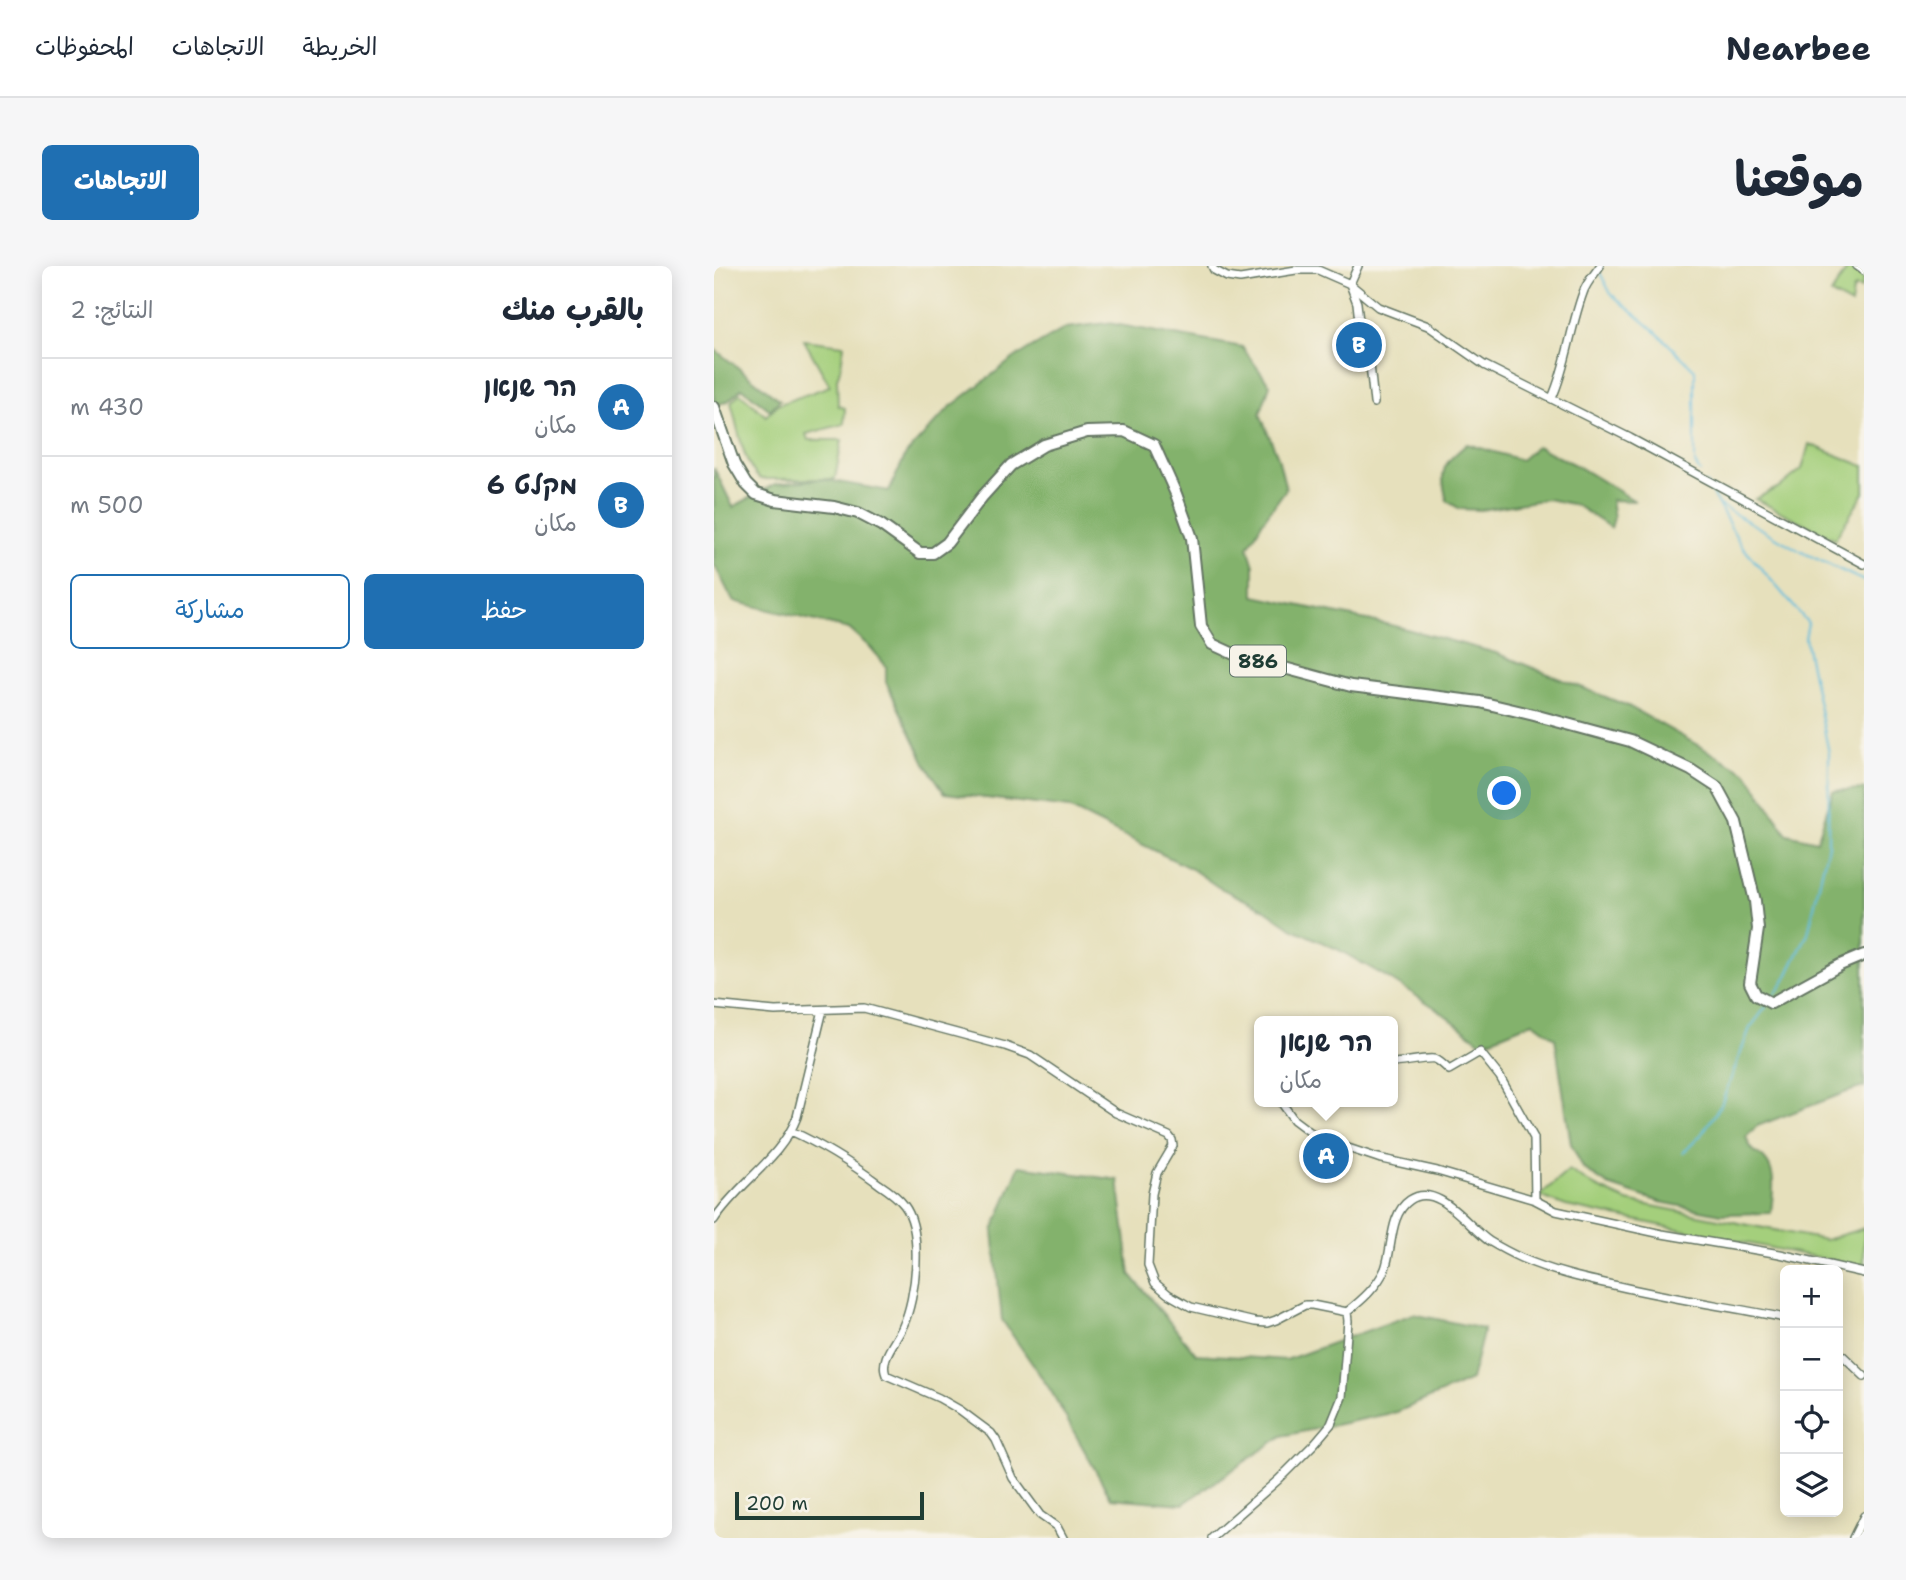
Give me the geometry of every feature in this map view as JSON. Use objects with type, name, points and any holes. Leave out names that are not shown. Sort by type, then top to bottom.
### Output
[{"type":"main road","name":"886","points":[[714,407],[733,464],[746,484],[757,494],[775,500],[834,507],[858,513],[881,525],[920,553],[933,553],[947,543],[1011,465],[1044,445],[1087,432],[1124,431],[1154,446],[1176,494],[1192,538],[1202,626],[1212,644],[1236,655],[1350,686],[1480,702],[1534,715],[1630,741],[1679,764],[1717,787],[1736,822],[1755,901],[1758,929],[1750,983],[1756,995],[1772,1003],[1840,965],[1864,956]]},
{"type":"street","points":[[1212,266],[1227,277],[1240,279],[1296,270],[1318,270],[1350,284],[1378,307],[1428,326],[1484,365],[1630,438],[1864,564]]},
{"type":"street","points":[[1358,266],[1350,284],[1357,303],[1362,340],[1369,355],[1374,403]]},
{"type":"street","points":[[1552,398],[1563,369],[1583,293],[1600,266]]},
{"type":"street","points":[[1857,266],[1864,271]]},
{"type":"street","points":[[714,1005],[775,1011],[852,1008],[874,1010],[1019,1050],[1043,1063],[1104,1106],[1169,1136],[1172,1140],[1173,1146],[1157,1173],[1152,1194],[1148,1265],[1155,1283],[1168,1294],[1191,1307],[1255,1322],[1267,1323],[1276,1320],[1305,1305],[1347,1312]]},
{"type":"street","points":[[714,1220],[722,1207],[769,1159],[791,1131],[797,1117],[823,1010]]},
{"type":"street","points":[[1398,1062],[1429,1058],[1437,1060],[1449,1070],[1480,1052],[1500,1077],[1534,1138],[1535,1200]]},
{"type":"street","points":[[1285,1107],[1294,1120],[1318,1138],[1378,1158],[1437,1171],[1535,1200],[1556,1212],[1661,1234],[1780,1254],[1864,1273]]},
{"type":"street","points":[[791,1131],[826,1149],[872,1179],[898,1198],[908,1211],[914,1231],[914,1290],[905,1323],[886,1359],[886,1375],[950,1404],[990,1433],[996,1440],[1013,1478],[1040,1515],[1057,1527],[1063,1538]]},
{"type":"street","points":[[1347,1312],[1377,1284],[1386,1266],[1391,1237],[1401,1211],[1409,1201],[1430,1195],[1460,1214],[1487,1240],[1532,1263],[1567,1275],[1780,1317]]},
{"type":"street","points":[[1212,1538],[1278,1480],[1331,1424],[1342,1397],[1347,1312]]},
{"type":"street","points":[[1843,1356],[1864,1376]]},
{"type":"street","points":[[1853,1538],[1864,1516]]},
{"type":"green space","points":[[1849,266],[1864,277],[1861,289],[1856,287],[1853,290],[1851,305],[1831,294]]},
{"type":"green space","points":[[1108,323],[1242,347],[1270,385],[1260,414],[1278,457],[1286,489],[1248,547],[1254,566],[1254,596],[1395,626],[1496,653],[1628,706],[1747,773],[1787,834],[1817,841],[1833,791],[1864,789],[1864,1087],[1757,1126],[1746,1137],[1751,1148],[1764,1158],[1772,1174],[1771,1213],[1721,1214],[1660,1202],[1608,1185],[1583,1168],[1571,1144],[1555,1038],[1533,1022],[1482,1043],[1437,1009],[1390,979],[1337,949],[1293,929],[1264,909],[1218,887],[1192,869],[1069,808],[945,793],[926,765],[886,682],[886,666],[872,649],[849,629],[733,601],[714,564],[714,468],[733,507],[775,484],[821,479],[889,491],[906,454],[949,408],[1014,358],[1066,328]]},
{"type":"green space","points":[[804,340],[844,345],[837,379],[838,406],[845,408],[844,424],[806,434],[808,440],[842,440],[835,479],[760,479],[745,454],[731,402],[740,393],[766,416],[777,405],[830,386]]},
{"type":"green space","points":[[714,349],[780,400],[770,410],[742,388],[728,401],[714,406]]},
{"type":"green space","points":[[1467,444],[1521,460],[1537,446],[1579,467],[1635,501],[1611,500],[1614,518],[1611,528],[1576,505],[1548,499],[1481,510],[1460,509],[1447,501],[1443,474],[1452,457]]},
{"type":"green space","points":[[1809,444],[1864,466],[1864,493],[1835,539],[1755,499],[1781,486],[1802,469]]},
{"type":"green space","points":[[1019,1166],[1118,1180],[1130,1274],[1196,1354],[1286,1360],[1413,1314],[1484,1329],[1471,1380],[1397,1412],[1282,1436],[1183,1504],[1111,1498],[1051,1391],[1002,1320],[993,1231]]},
{"type":"green space","points":[[1569,1170],[1596,1187],[1627,1201],[1825,1240],[1864,1228],[1864,1267],[1566,1206],[1539,1196]]},
{"type":"waterway","points":[[1599,271],[1611,294],[1654,330],[1695,370],[1695,464],[1700,472]]},
{"type":"waterway","points":[[1706,483],[1741,545],[1808,623],[1805,638],[1829,753],[1828,845],[1808,933],[1784,982],[1773,997]]},
{"type":"waterway","points":[[1719,505],[1802,552],[1864,581]]},
{"type":"waterway","points":[[1683,1153],[1701,1135],[1721,1105],[1750,1028],[1766,1007]]},
{"type":"place","name":"מקלט 6","points":[[1359,345]]},
{"type":"place","name":"הר שנאן","points":[[1326,1156]]}]
